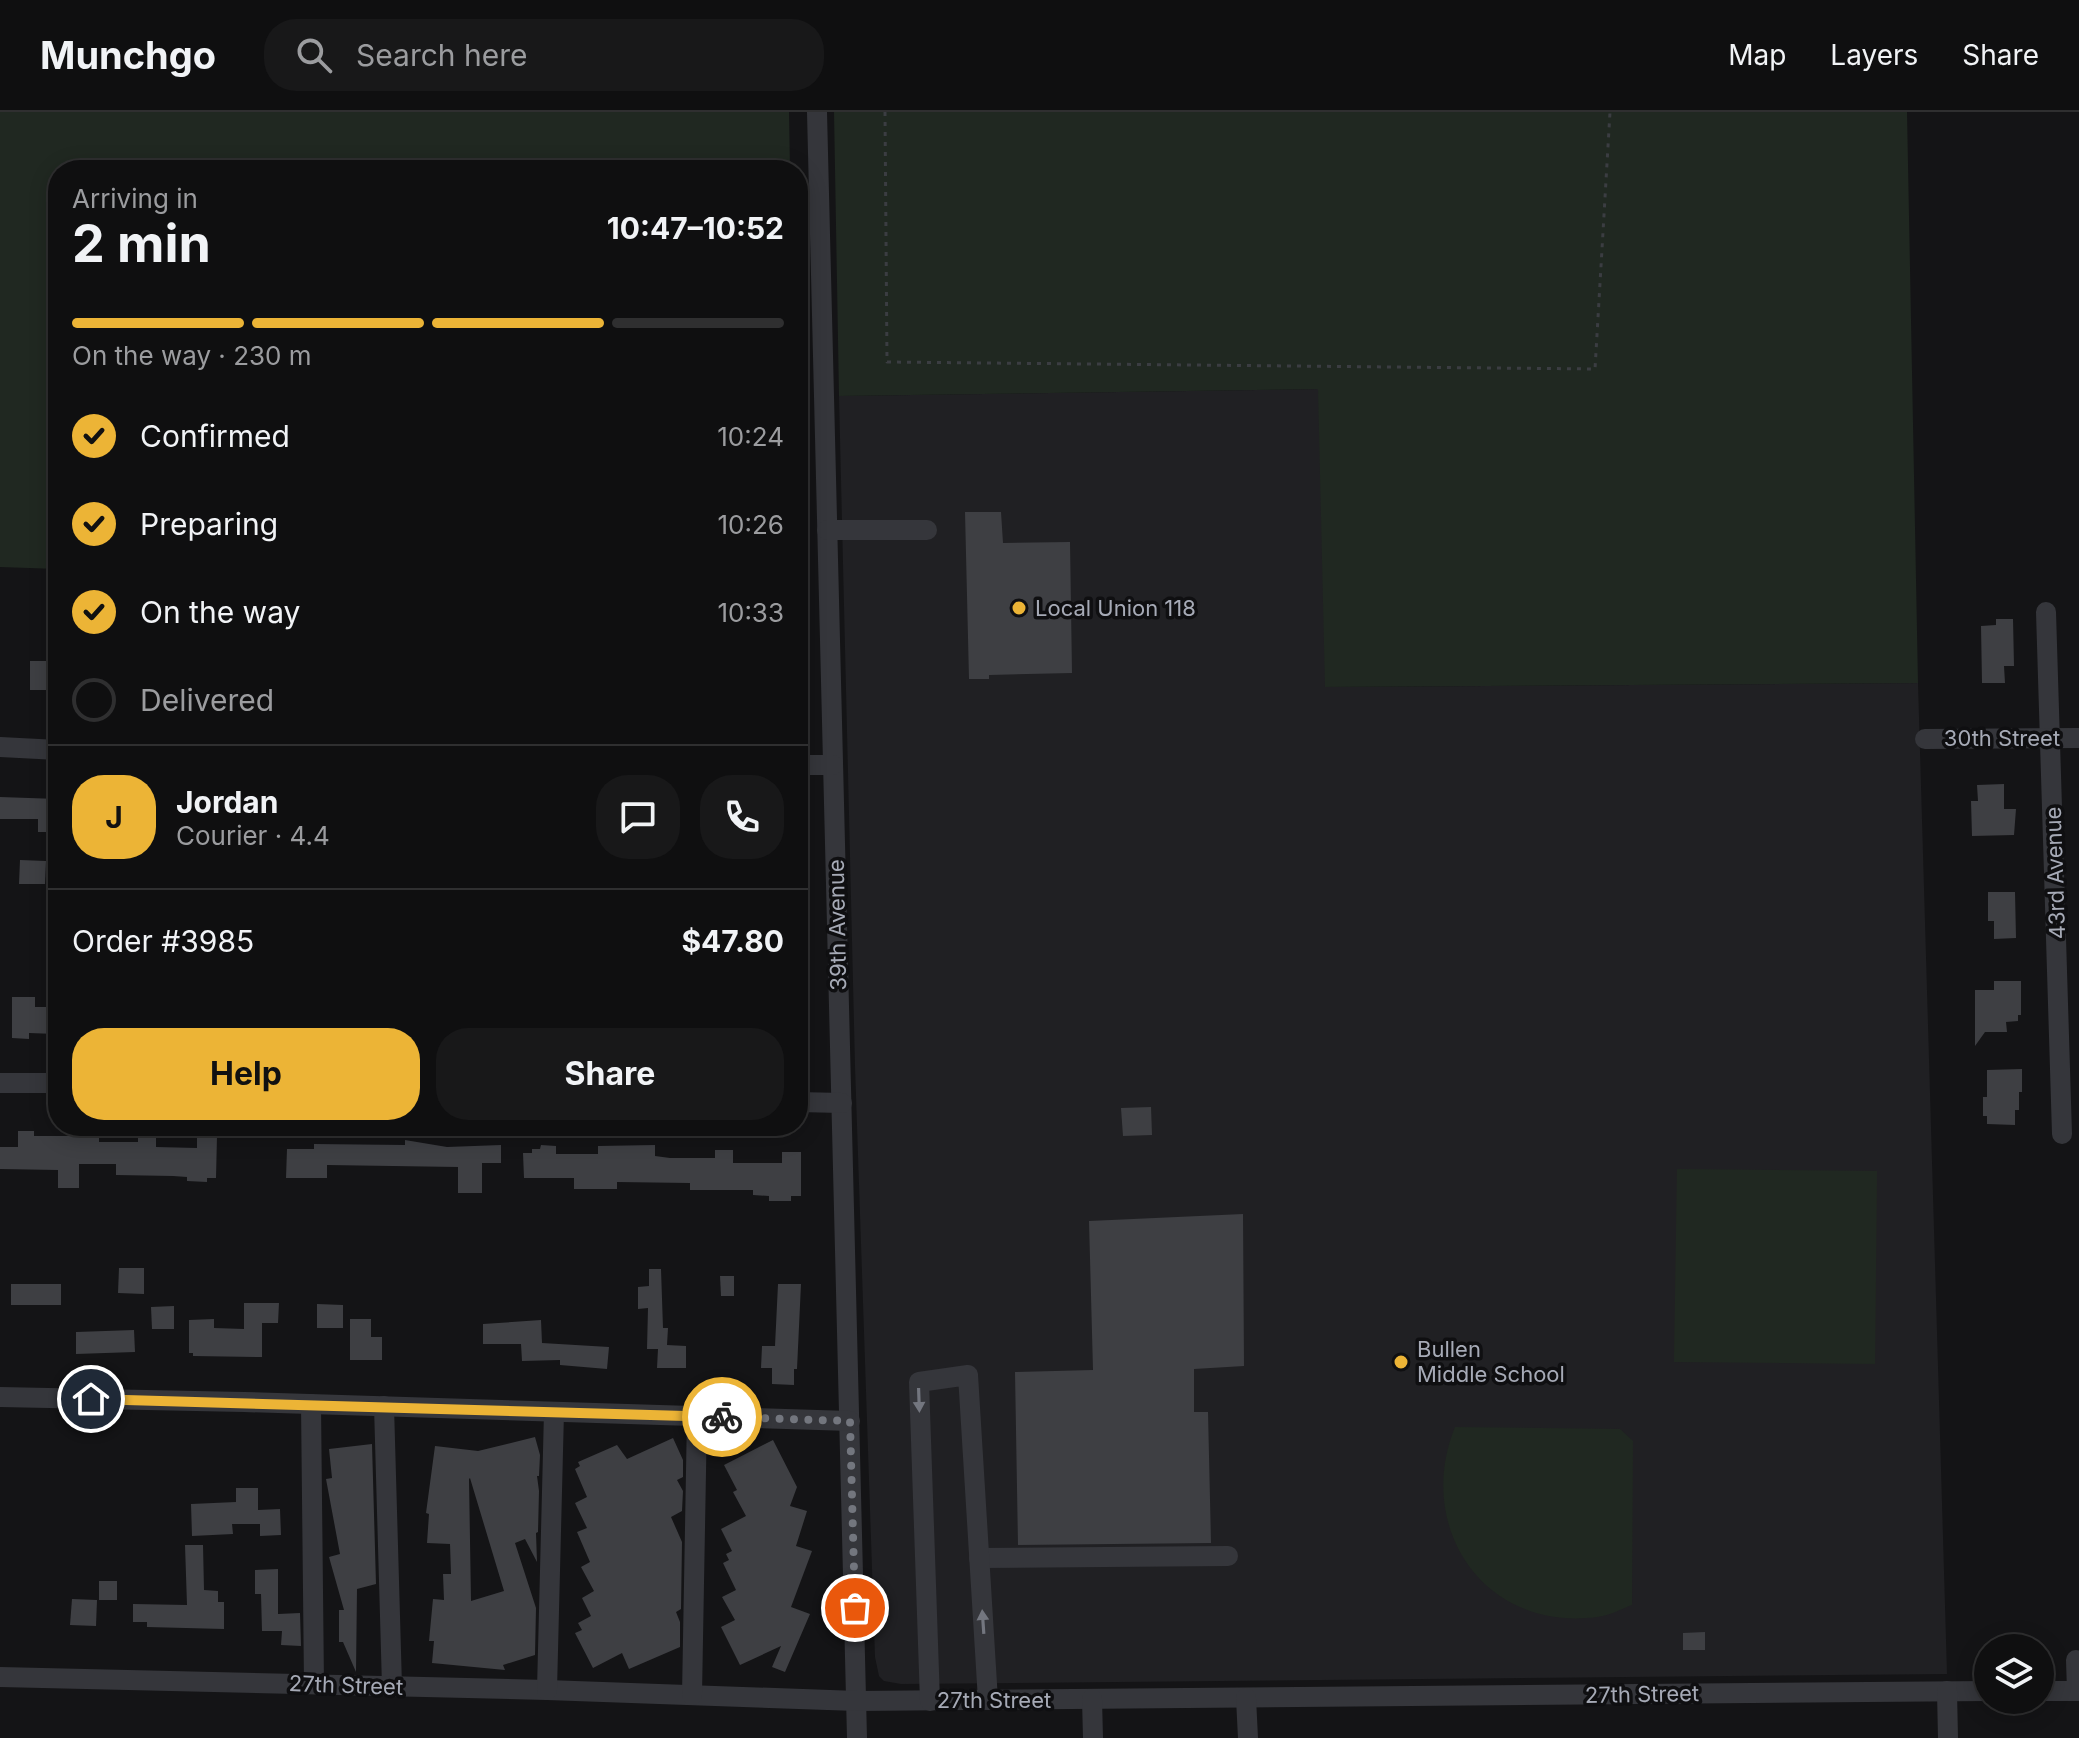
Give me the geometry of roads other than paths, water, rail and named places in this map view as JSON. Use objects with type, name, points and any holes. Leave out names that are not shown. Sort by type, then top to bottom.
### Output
[{"type":"street","name":"39th Avenue","points":[[817,112],[857,1738]]},
{"type":"street","points":[[827,530],[927,530]]},
{"type":"street","name":"43rd Avenue","points":[[2046,612],[2051,738],[2070,1014],[2062,1134]]},
{"type":"street","name":"30th Street","points":[[1925,739],[2079,738]]},
{"type":"street","points":[[0,747],[48,749]]},
{"type":"street","points":[[808,765],[833,765]]},
{"type":"street","points":[[0,1083],[48,1083]]},
{"type":"street","points":[[808,1102],[842,1103]]},
{"type":"street","points":[[930,1701],[919,1382],[968,1375],[988,1700]]},
{"type":"street","points":[[0,1397],[850,1421]]},
{"type":"street","points":[[311,1404],[314,1684]]},
{"type":"street","points":[[384,1406],[392,1686]]},
{"type":"street","points":[[547,1690],[554,1412]]},
{"type":"street","points":[[692,1695],[697,1416]]},
{"type":"street","points":[[979,1558],[1228,1556]]},
{"type":"street","points":[[2054,1691],[2078,1691],[2076,1660]]},
{"type":"street","name":"27th Street","points":[[0,1677],[857,1701],[1974,1691]]},
{"type":"street","points":[[1947,1691],[1948,1738]]},
{"type":"street","points":[[1246,1698],[1248,1738]]},
{"type":"street","points":[[1092,1699],[1093,1738]]},
{"type":"place","name":"Local Union 118","points":[[1019,608]]},
{"type":"place","name":"Bullen Middle School","points":[[1401,1362]]}]
